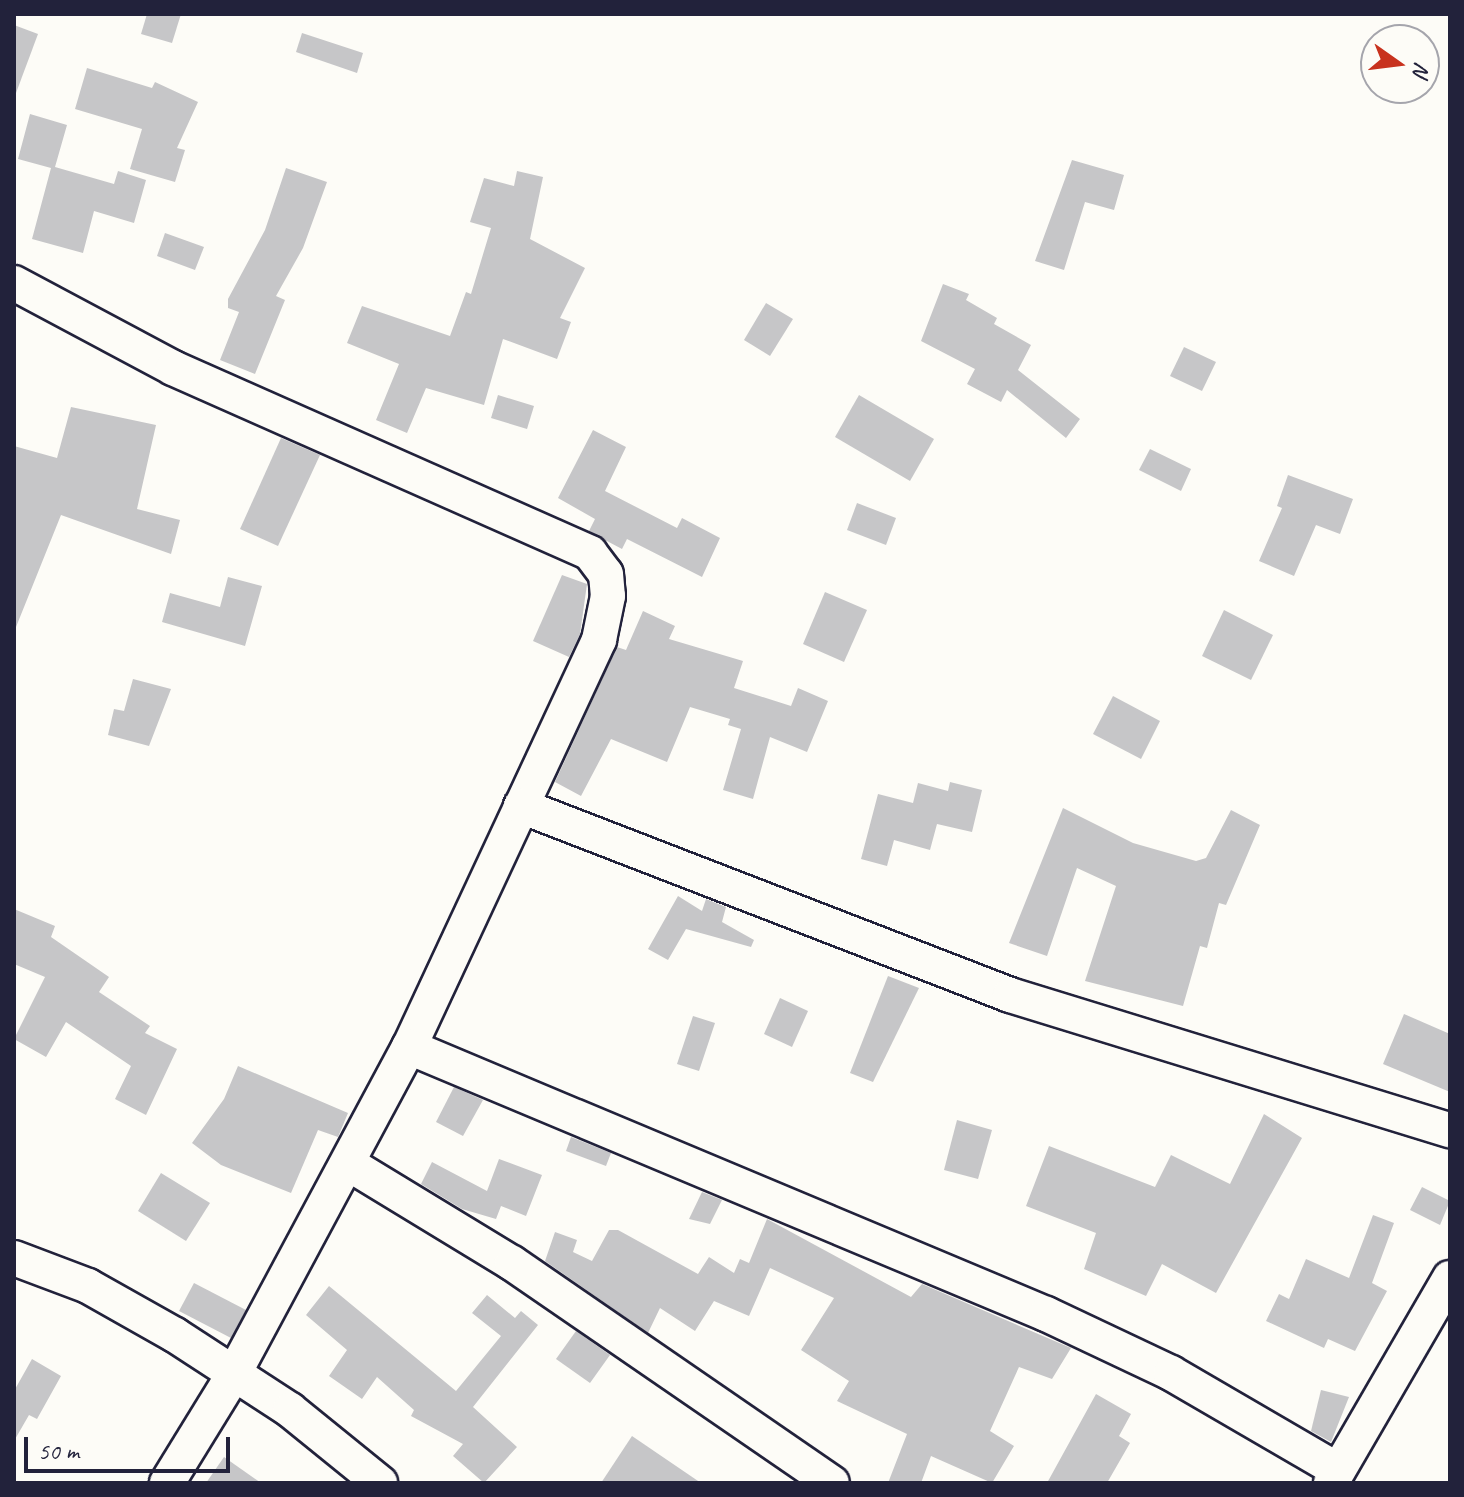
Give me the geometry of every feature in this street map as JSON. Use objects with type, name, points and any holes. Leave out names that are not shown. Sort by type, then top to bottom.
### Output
[{"type":"street","points":[[14,283],[173,368],[590,553],[606,574],[608,596],[599,640],[409,1047],[234,1374],[167,1483]]},
{"type":"street","points":[[521,806],[1010,995],[1450,1130]]},
{"type":"street","points":[[409,1047],[1046,1314],[1171,1373],[1333,1476],[1450,1278]]},
{"type":"street","points":[[349,1164],[512,1263],[832,1483]]},
{"type":"street","points":[[14,1258],[88,1286],[234,1374],[354,1457],[380,1483]]},
{"type":"building","points":[[147,14],[181,14],[172,43],[141,34]]},
{"type":"building","points":[[14,25],[38,34],[16,93],[14,92]]},
{"type":"building","points":[[302,33],[363,53],[357,73],[296,52]]},
{"type":"building","points":[[87,68],[152,88],[155,82],[198,102],[177,148],[185,150],[175,182],[130,169],[142,129],[75,109]]},
{"type":"building","points":[[30,114],[67,125],[55,167],[114,184],[118,171],[146,180],[134,223],[94,211],[83,253],[32,239],[51,168],[18,159]]},
{"type":"building","points":[[1072,160],[1124,175],[1114,210],[1085,202],[1064,270],[1035,261]]},
{"type":"building","points":[[286,168],[327,182],[303,248],[276,296],[285,300],[255,374],[220,360],[239,312],[228,308],[228,299],[265,230]]},
{"type":"building","points":[[517,171],[543,177],[530,239],[585,268],[560,318],[571,322],[557,359],[503,339],[484,405],[426,388],[407,433],[376,420],[399,364],[347,343],[362,306],[450,336],[466,292],[471,294],[491,228],[470,222],[484,178],[514,186]]},
{"type":"building","points":[[165,233],[204,247],[195,270],[157,256]]},
{"type":"building","points":[[943,284],[969,294],[966,300],[997,318],[994,324],[1031,345],[1018,370],[1080,419],[1066,438],[1007,390],[1001,402],[967,384],[975,369],[921,341]]},
{"type":"building","points":[[766,303],[793,319],[770,356],[744,340]]},
{"type":"building","points":[[1184,347],[1216,362],[1202,391],[1170,376]]},
{"type":"building","points":[[498,395],[534,406],[527,429],[491,418]]},
{"type":"building","points":[[859,395],[934,439],[910,481],[835,437]]},
{"type":"building","points":[[71,407],[156,425],[137,509],[180,520],[171,554],[61,515],[14,632],[14,446],[57,458]]},
{"type":"building","points":[[593,430],[626,447],[605,491],[677,528],[682,518],[720,538],[702,577],[627,539],[622,549],[605,540],[589,531],[595,519],[558,498]]},
{"type":"building","points":[[281,438],[320,455],[278,546],[240,529]]},
{"type":"building","points":[[1150,449],[1191,469],[1181,491],[1139,470]]},
{"type":"building","points":[[1288,475],[1353,499],[1340,534],[1316,525],[1294,576],[1259,561],[1282,508],[1277,506]]},
{"type":"building","points":[[857,503],[896,518],[886,545],[847,530]]},
{"type":"building","points":[[562,575],[587,584],[580,634],[569,657],[533,641]]},
{"type":"building","points":[[228,577],[262,586],[245,646],[162,622],[170,593],[220,607]]},
{"type":"building","points":[[825,592],[867,610],[844,662],[803,644]]},
{"type":"building","points":[[1224,610],[1273,635],[1251,680],[1202,656]]},
{"type":"building","points":[[643,611],[675,626],[669,639],[743,661],[734,688],[791,706],[798,688],[828,701],[807,752],[770,737],[753,799],[723,790],[741,729],[728,725],[730,719],[690,707],[667,762],[611,739],[581,796],[555,782],[617,647],[626,650]]},
{"type":"building","points":[[133,679],[171,689],[149,746],[108,735],[114,709],[124,711]]},
{"type":"building","points":[[1113,696],[1160,721],[1141,759],[1093,734]]},
{"type":"building","points":[[950,782],[982,790],[972,832],[937,824],[930,850],[894,840],[887,866],[861,859],[878,794],[913,803],[918,783],[948,791]]},
{"type":"building","points":[[1063,808],[1133,843],[1196,861],[1206,858],[1231,810],[1260,825],[1226,905],[1219,903],[1207,948],[1200,946],[1183,1006],[1085,981],[1116,886],[1077,868],[1047,956],[1009,943]]},
{"type":"building","points":[[678,896],[702,911],[706,899],[726,907],[722,922],[754,940],[751,947],[686,929],[668,960],[648,949]]},
{"type":"building","points":[[14,909],[55,926],[51,937],[109,977],[99,992],[150,1026],[145,1033],[177,1049],[146,1115],[115,1099],[131,1066],[66,1022],[46,1057],[14,1039],[45,977],[14,964]]},
{"type":"building","points":[[888,976],[919,988],[873,1082],[850,1073]]},
{"type":"building","points":[[780,998],[808,1011],[792,1047],[764,1034]]},
{"type":"building","points":[[1404,1014],[1450,1034],[1450,1092],[1383,1064]]},
{"type":"building","points":[[693,1016],[715,1023],[699,1071],[677,1064]]},
{"type":"building","points":[[238,1066],[348,1113],[338,1137],[318,1130],[291,1193],[221,1165],[192,1143],[224,1099]]},
{"type":"building","points":[[454,1087],[483,1100],[463,1136],[436,1122]]},
{"type":"building","points":[[1264,1114],[1302,1138],[1216,1293],[1162,1264],[1146,1296],[1084,1269],[1096,1233],[1026,1206],[1049,1146],[1155,1187],[1171,1155],[1230,1184]]},
{"type":"building","points":[[957,1120],[992,1130],[978,1179],[944,1170]]},
{"type":"building","points":[[571,1137],[611,1153],[606,1166],[566,1151]]},
{"type":"building","points":[[499,1159],[542,1175],[526,1216],[501,1206],[496,1219],[462,1209],[421,1184],[432,1162],[487,1191]]},
{"type":"building","points":[[161,1173],[210,1203],[186,1241],[138,1211]]},
{"type":"building","points":[[1422,1187],[1450,1201],[1440,1225],[1410,1210]]},
{"type":"building","points":[[702,1192],[722,1200],[710,1224],[689,1219]]},
{"type":"building","points":[[1373,1215],[1394,1223],[1372,1283],[1387,1291],[1355,1351],[1328,1339],[1324,1348],[1266,1321],[1279,1294],[1289,1299],[1306,1259],[1349,1278]]},
{"type":"building","points":[[767,1219],[911,1297],[922,1284],[1071,1348],[1052,1379],[1019,1367],[990,1431],[1014,1446],[992,1483],[931,1456],[921,1483],[888,1483],[907,1434],[837,1401],[849,1381],[801,1350],[834,1298],[770,1268],[749,1316],[714,1301],[695,1331],[660,1308],[648,1333],[545,1261],[555,1232],[577,1240],[573,1252],[592,1261],[609,1230],[618,1230],[698,1274],[709,1257],[734,1273],[740,1259],[749,1263]]},
{"type":"building","points":[[194,1283],[246,1310],[231,1338],[179,1311]]},
{"type":"building","points":[[329,1286],[456,1391],[501,1336],[472,1313],[487,1295],[515,1318],[521,1311],[538,1325],[473,1407],[517,1447],[484,1483],[453,1456],[463,1444],[411,1416],[414,1410],[377,1377],[362,1399],[329,1376],[347,1350],[306,1315]]},
{"type":"building","points":[[576,1331],[610,1355],[590,1383],[556,1359]]},
{"type":"building","points":[[32,1359],[61,1376],[37,1419],[29,1415],[14,1441],[14,1391]]},
{"type":"building","points":[[1321,1390],[1349,1397],[1331,1442],[1311,1431]]},
{"type":"building","points":[[1096,1394],[1131,1414],[1119,1436],[1130,1443],[1107,1483],[1047,1483]]},
{"type":"building","points":[[632,1436],[701,1483],[601,1483]]},
{"type":"building","points":[[224,1457],[261,1483],[206,1483]]}]
